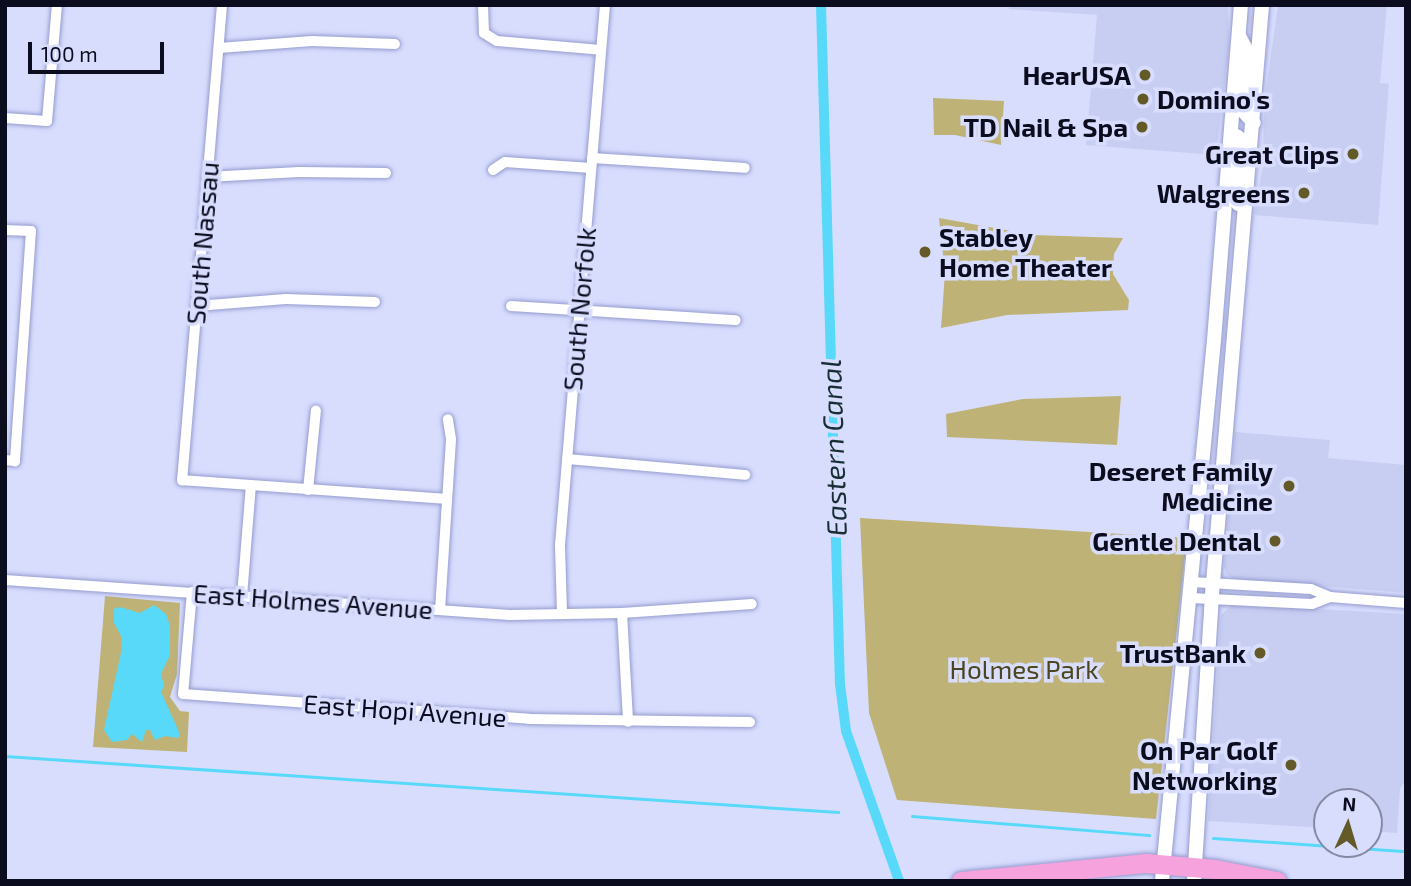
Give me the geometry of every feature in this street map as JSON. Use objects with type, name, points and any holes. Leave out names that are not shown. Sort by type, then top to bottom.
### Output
[{"type":"highway","points":[[961,881],[1146,863],[1163,872],[1277,881]]},
{"type":"main road","points":[[1163,872],[1191,598],[1241,5]]},
{"type":"main road","points":[[1195,874],[1213,583],[1262,5]]},
{"type":"main road","points":[[1238,35],[1247,51],[1245,113],[1254,123]]},
{"type":"main road","points":[[1231,134],[1238,137],[1241,148],[1237,213],[1244,239]]},
{"type":"street","points":[[5,118],[47,121],[57,5]]},
{"type":"street","name":"South Nassau","points":[[222,5],[182,480],[251,485]]},
{"type":"street","points":[[483,5],[484,33],[497,41],[601,50]]},
{"type":"street","name":"South Norfolk","points":[[562,613],[560,545],[566,459],[605,5]]},
{"type":"street","points":[[219,48],[312,41],[395,44]]},
{"type":"street","points":[[493,170],[505,162],[745,168]]},
{"type":"street","points":[[207,177],[299,172],[386,173]]},
{"type":"street","points":[[5,230],[31,231],[10,461]]},
{"type":"street","points":[[196,306],[286,299],[375,302]]},
{"type":"street","points":[[511,306],[736,320]]},
{"type":"street","points":[[308,490],[316,410]]},
{"type":"street","points":[[440,610],[451,439],[448,419]]},
{"type":"street","points":[[566,459],[745,475]]},
{"type":"street","points":[[242,596],[251,485],[446,499]]},
{"type":"street","name":"East Holmes Avenue","points":[[5,580],[510,615],[752,604]]},
{"type":"street","points":[[1192,582],[1311,589],[1330,597],[1406,603]]},
{"type":"street","name":"East Hopi Avenue","points":[[192,592],[183,694],[529,719],[750,722]]},
{"type":"street","points":[[1191,598],[1312,604],[1330,597]]},
{"type":"street","points":[[622,612],[628,722]]},
{"type":"shaded area","points":[[1009,5],[1228,5],[1229,46],[1216,155],[1086,145],[1097,15],[1009,9]]},
{"type":"shaded area","points":[[1278,5],[1387,5],[1380,83],[1389,84],[1378,225],[1254,215],[1263,166],[1264,104]]},
{"type":"shaded area","points":[[1235,432],[1330,440],[1328,458],[1406,465],[1406,593],[1234,579],[1226,574],[1224,566]]},
{"type":"shaded area","points":[[1233,604],[1406,614],[1406,779],[1400,789],[1397,833],[1383,832],[1383,788],[1313,788],[1313,827],[1208,821],[1221,615]]},
{"type":"green space","points":[[933,98],[1004,101],[1001,145],[955,135],[934,135]]},
{"type":"green space","points":[[939,218],[1033,235],[1123,238],[1114,254],[1113,274],[1129,300],[1128,310],[1007,315],[941,328],[945,273]]},
{"type":"green space","points":[[1121,396],[1117,445],[947,437],[946,414],[1023,399]]},
{"type":"green space","name":"Holmes Park","points":[[860,518],[1187,538],[1156,819],[897,800],[869,713]]},
{"type":"green space","points":[[105,596],[180,603],[177,674],[170,697],[180,711],[189,712],[187,752],[93,747]]},
{"type":"water","points":[[154,605],[166,614],[170,626],[170,655],[161,674],[164,686],[161,692],[180,734],[178,738],[165,736],[155,740],[150,730],[146,730],[142,742],[132,734],[127,740],[112,742],[104,730],[122,648],[121,636],[114,623],[114,609],[120,607],[140,613]]},
{"type":"waterway","name":"Eastern Canal","points":[[821,5],[840,684],[846,731],[899,881]]},
{"type":"waterway","points":[[5,756],[838,812]]},
{"type":"waterway","points":[[912,816],[1149,835]]},
{"type":"waterway","points":[[1213,838],[1406,851]]},
{"type":"place","name":"HearUSA","points":[[1145,75]]},
{"type":"place","name":"Domino's","points":[[1143,99]]},
{"type":"place","name":"TD Nail & Spa","points":[[1142,127]]},
{"type":"place","name":"Great Clips","points":[[1353,154]]},
{"type":"place","name":"Walgreens","points":[[1304,193]]},
{"type":"place","name":"Stabley Home Theater","points":[[925,252]]},
{"type":"place","name":"Deseret Family Medicine","points":[[1289,486]]},
{"type":"place","name":"Gentle Dental","points":[[1275,541]]},
{"type":"place","name":"TrustBank","points":[[1260,653]]},
{"type":"place","name":"On Par Golf Networking","points":[[1291,765]]}]
